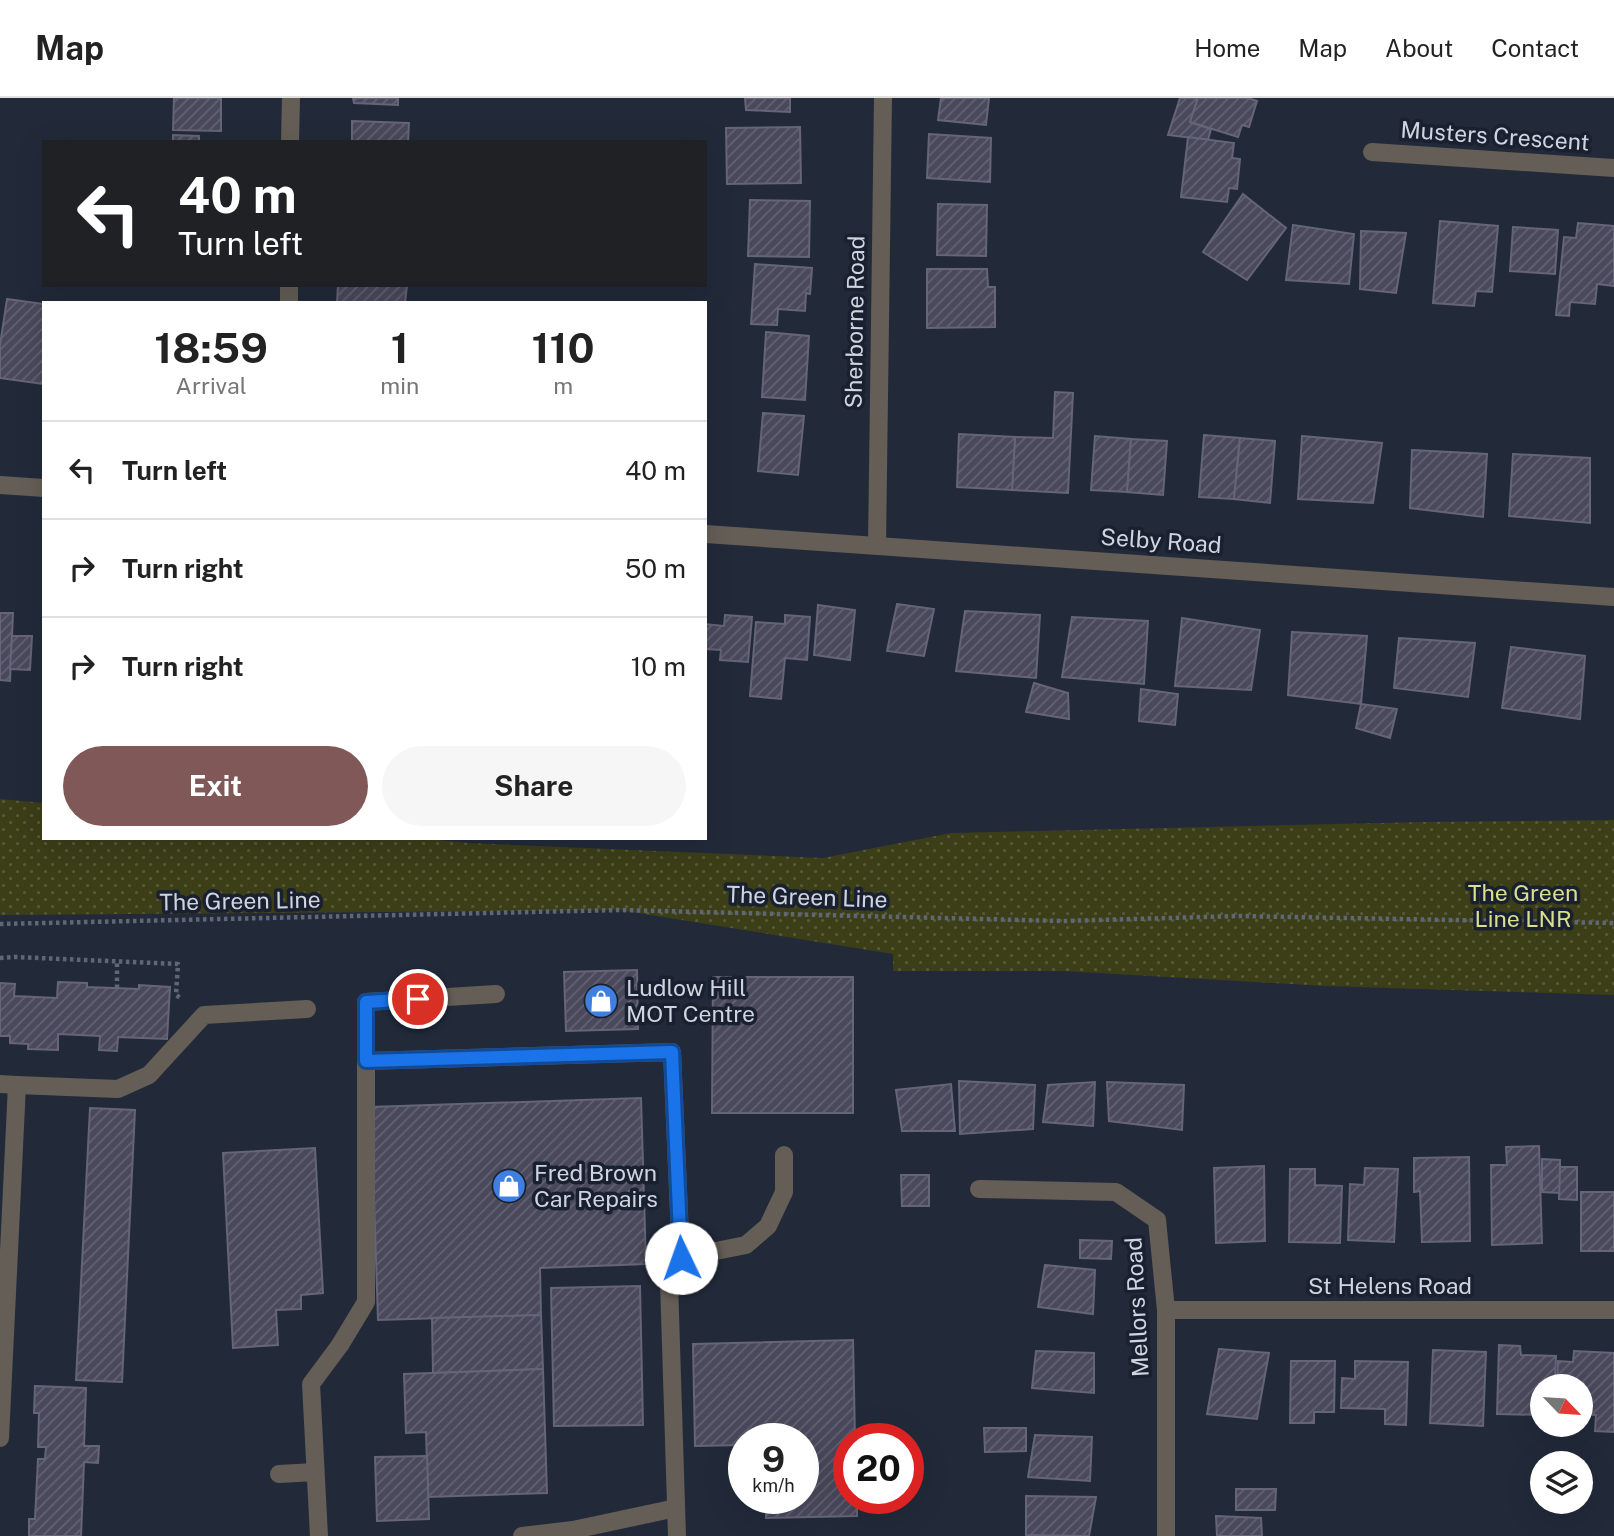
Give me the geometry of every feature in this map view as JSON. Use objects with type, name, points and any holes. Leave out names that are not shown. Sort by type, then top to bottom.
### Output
[{"type":"street","points":[[290,140],[291,98]]},
{"type":"street","name":"Sherborne Road","points":[[877,546],[883,98]]},
{"type":"street","name":"Musters Crescent","points":[[1372,152],[1614,168]]},
{"type":"street","points":[[0,485],[42,488]]},
{"type":"street","name":"Selby Road","points":[[707,534],[1614,597]]},
{"type":"street","points":[[319,1536],[311,1384],[340,1345],[366,1302],[366,1002],[496,994]]},
{"type":"street","points":[[0,1438],[8,1085],[118,1089],[149,1075],[204,1015],[307,1009]]},
{"type":"street","points":[[366,1061],[672,1052],[681,1258],[669,1282],[677,1536]]},
{"type":"street","points":[[681,1258],[746,1245],[768,1226],[783,1192],[784,1155]]},
{"type":"street","name":"Mellors Road","points":[[978,1189],[1116,1192],[1157,1220],[1166,1310],[1166,1536]]},
{"type":"street","name":"St Helens Road","points":[[1166,1310],[1614,1310]]},
{"type":"street","points":[[279,1474],[316,1472]]},
{"type":"street","points":[[522,1536],[573,1530],[676,1508]]},
{"type":"path","name":"The Green Line","points":[[0,924],[620,910],[1063,921],[1239,916],[1614,923]]},
{"type":"path","points":[[0,958],[178,964],[176,995],[204,1015]]},
{"type":"path","points":[[117,961],[117,988]]},
{"type":"green space","name":"The Green Line LNR","points":[[0,799],[42,803],[42,840],[437,840],[823,858],[951,833],[1614,820],[1614,995],[1325,986],[1064,971],[893,971],[893,954],[620,910],[0,915]]},
{"type":"building","points":[[174,98],[221,98],[221,131],[173,130]]},
{"type":"building","points":[[353,98],[398,98],[398,105],[354,103]]},
{"type":"building","points":[[745,98],[790,98],[790,112],[746,110]]},
{"type":"building","points":[[941,98],[989,98],[986,125],[938,120]]},
{"type":"building","points":[[1180,98],[1198,98],[1190,122],[1211,129],[1208,140],[1168,135]]},
{"type":"building","points":[[1198,98],[1248,98],[1257,101],[1249,127],[1242,125],[1238,137],[1190,122]]},
{"type":"building","points":[[352,121],[409,123],[408,140],[352,140]]},
{"type":"building","points":[[800,127],[801,183],[727,184],[726,128]]},
{"type":"building","points":[[929,134],[991,138],[990,182],[927,178]]},
{"type":"building","points":[[173,135],[199,136],[199,140],[173,140]]},
{"type":"building","points":[[1188,137],[1234,143],[1232,158],[1240,159],[1237,189],[1229,188],[1227,202],[1181,197]]},
{"type":"building","points":[[1243,194],[1286,228],[1247,280],[1203,252]]},
{"type":"building","points":[[750,200],[810,201],[809,257],[748,256]]},
{"type":"building","points":[[938,204],[987,205],[986,256],[937,255]]},
{"type":"building","points":[[1440,221],[1498,226],[1492,292],[1476,291],[1474,306],[1433,303]]},
{"type":"building","points":[[1578,223],[1614,226],[1614,286],[1597,284],[1595,304],[1570,302],[1569,316],[1556,315],[1564,237],[1576,238]]},
{"type":"building","points":[[1293,225],[1354,234],[1349,284],[1286,280]]},
{"type":"building","points":[[1513,227],[1558,230],[1555,274],[1510,271]]},
{"type":"building","points":[[1361,231],[1406,233],[1396,293],[1360,289]]},
{"type":"building","points":[[755,264],[812,268],[810,294],[806,293],[805,311],[778,309],[777,325],[751,324]]},
{"type":"building","points":[[927,269],[987,269],[988,287],[995,287],[995,327],[927,328]]},
{"type":"building","points":[[338,287],[407,287],[405,301],[337,301]]},
{"type":"building","points":[[7,299],[42,304],[42,384],[0,378],[0,345]]},
{"type":"building","points":[[766,332],[809,336],[805,400],[762,397]]},
{"type":"building","points":[[1055,392],[1073,393],[1068,493],[1012,490],[1015,437],[1053,438]]},
{"type":"building","points":[[763,413],[804,416],[798,475],[758,471]]},
{"type":"building","points":[[959,434],[1015,437],[1012,490],[957,487]]},
{"type":"building","points":[[1204,435],[1240,438],[1234,499],[1199,497]]},
{"type":"building","points":[[1095,436],[1131,439],[1127,492],[1091,490]]},
{"type":"building","points":[[1302,436],[1382,443],[1373,503],[1298,499]]},
{"type":"building","points":[[1240,438],[1275,441],[1270,503],[1234,499]]},
{"type":"building","points":[[1131,439],[1167,441],[1163,495],[1127,492]]},
{"type":"building","points":[[1412,450],[1487,454],[1483,517],[1410,508]]},
{"type":"building","points":[[1513,454],[1590,458],[1590,523],[1509,516]]},
{"type":"building","points":[[897,604],[934,609],[924,656],[887,651]]},
{"type":"building","points":[[818,605],[855,610],[850,660],[814,655]]},
{"type":"building","points":[[965,611],[1040,615],[1036,678],[956,671]]},
{"type":"building","points":[[0,613],[13,613],[10,681],[0,680]]},
{"type":"building","points":[[725,615],[752,617],[748,662],[720,660],[721,650],[707,649],[707,624],[724,626]]},
{"type":"building","points":[[785,615],[810,617],[807,660],[785,658],[781,699],[750,696],[756,622],[785,624]]},
{"type":"building","points":[[1072,617],[1148,621],[1144,684],[1062,677]]},
{"type":"building","points":[[1182,618],[1260,630],[1251,690],[1175,686]]},
{"type":"building","points":[[1292,632],[1367,636],[1361,704],[1288,695]]},
{"type":"building","points":[[12,636],[32,636],[30,670],[10,669]]},
{"type":"building","points":[[1399,638],[1475,643],[1468,697],[1394,688]]},
{"type":"building","points":[[1511,647],[1585,656],[1580,719],[1502,708]]},
{"type":"building","points":[[1034,683],[1068,693],[1069,719],[1026,712]]},
{"type":"building","points":[[1141,689],[1178,694],[1175,725],[1139,721]]},
{"type":"building","points":[[1361,704],[1397,709],[1390,738],[1356,728]]},
{"type":"building","name":"Ludlow Hill MOT Centre","points":[[637,970],[638,1029],[566,1031],[564,972]]},
{"type":"building","points":[[713,977],[853,977],[853,1113],[712,1113]]},
{"type":"building","points":[[58,982],[87,983],[87,987],[170,987],[167,1039],[118,1037],[117,1051],[99,1050],[100,1036],[58,1034],[58,1050],[28,1049],[28,1044],[10,1043],[10,1036],[0,1036],[0,983],[15,984],[14,996],[57,998]]},
{"type":"building","points":[[959,1081],[1035,1085],[1033,1129],[960,1134]]},
{"type":"building","points":[[1095,1082],[1093,1126],[1043,1122],[1048,1085]]},
{"type":"building","points":[[1107,1082],[1184,1085],[1182,1130],[1109,1121]]},
{"type":"building","points":[[951,1084],[955,1131],[902,1131],[896,1090]]},
{"type":"building","name":"Fred Brown Car Repairs","points":[[641,1098],[646,1264],[540,1268],[541,1315],[378,1320],[371,1107]]},
{"type":"building","points":[[90,1108],[135,1110],[122,1382],[76,1380]]},
{"type":"building","points":[[1539,1146],[1542,1243],[1492,1245],[1491,1165],[1507,1165],[1506,1147]]},
{"type":"building","points":[[315,1148],[323,1293],[301,1295],[301,1309],[276,1310],[278,1345],[233,1348],[223,1153]]},
{"type":"building","points":[[1469,1157],[1470,1241],[1422,1242],[1420,1191],[1414,1192],[1414,1158]]},
{"type":"building","points":[[1542,1159],[1560,1160],[1560,1193],[1542,1192]]},
{"type":"building","points":[[1264,1166],[1265,1241],[1216,1243],[1214,1168]]},
{"type":"building","points":[[1560,1167],[1577,1167],[1577,1200],[1559,1199]]},
{"type":"building","points":[[1365,1168],[1398,1169],[1394,1242],[1348,1240],[1350,1184],[1364,1185]]},
{"type":"building","points":[[1290,1169],[1315,1169],[1315,1185],[1342,1186],[1340,1243],[1289,1242]]},
{"type":"building","points":[[901,1175],[929,1175],[929,1206],[902,1206]]},
{"type":"building","points":[[1581,1192],[1614,1192],[1614,1251],[1581,1251]]},
{"type":"building","points":[[1080,1240],[1112,1241],[1111,1259],[1080,1258]]},
{"type":"building","points":[[1045,1265],[1095,1270],[1093,1314],[1038,1307]]},
{"type":"building","points":[[640,1286],[643,1425],[554,1426],[551,1288]]},
{"type":"building","points":[[541,1315],[543,1369],[433,1373],[432,1318]]},
{"type":"building","points":[[853,1340],[855,1423],[833,1423],[833,1514],[857,1516],[766,1518],[766,1514],[819,1514],[819,1423],[728,1423],[728,1445],[695,1446],[693,1344]]},
{"type":"building","points":[[1499,1345],[1520,1346],[1521,1355],[1556,1356],[1555,1374],[1530,1374],[1530,1415],[1497,1414]]},
{"type":"building","points":[[1219,1349],[1269,1353],[1257,1419],[1207,1414]]},
{"type":"building","points":[[1433,1350],[1486,1352],[1483,1426],[1430,1423]]},
{"type":"building","points":[[1036,1351],[1094,1353],[1094,1393],[1032,1388]]},
{"type":"building","points":[[1574,1351],[1614,1353],[1614,1432],[1595,1431],[1593,1374],[1557,1374],[1558,1361],[1573,1362]]},
{"type":"building","points":[[1291,1361],[1335,1361],[1334,1412],[1314,1412],[1314,1423],[1290,1423]]},
{"type":"building","points":[[1355,1361],[1408,1362],[1406,1425],[1385,1424],[1385,1409],[1341,1408],[1342,1378],[1355,1379]]},
{"type":"building","points":[[543,1369],[547,1493],[428,1497],[426,1432],[406,1433],[404,1374]]},
{"type":"building","points":[[35,1386],[86,1388],[84,1446],[99,1446],[98,1463],[84,1462],[81,1536],[29,1536],[29,1519],[35,1519],[38,1459],[45,1459],[46,1447],[38,1447],[39,1413],[34,1413]]},
{"type":"building","points":[[984,1428],[1026,1428],[1026,1451],[985,1452]]},
{"type":"building","points":[[1035,1435],[1092,1437],[1090,1481],[1028,1477]]},
{"type":"building","points":[[427,1456],[429,1519],[377,1521],[375,1457]]},
{"type":"building","points":[[1236,1489],[1276,1489],[1275,1510],[1236,1510]]},
{"type":"building","points":[[1026,1496],[1096,1497],[1089,1536],[1026,1535]]},
{"type":"building","points":[[1216,1516],[1261,1518],[1262,1536],[1217,1536]]},
{"type":"place","name":"Ludlow Hill MOT Centre","points":[[601,1001]]},
{"type":"place","name":"Fred Brown Car Repairs","points":[[509,1186]]},
{"type":"route","points":[[418,999],[366,1002],[366,1061],[672,1052],[681,1258]]}]
